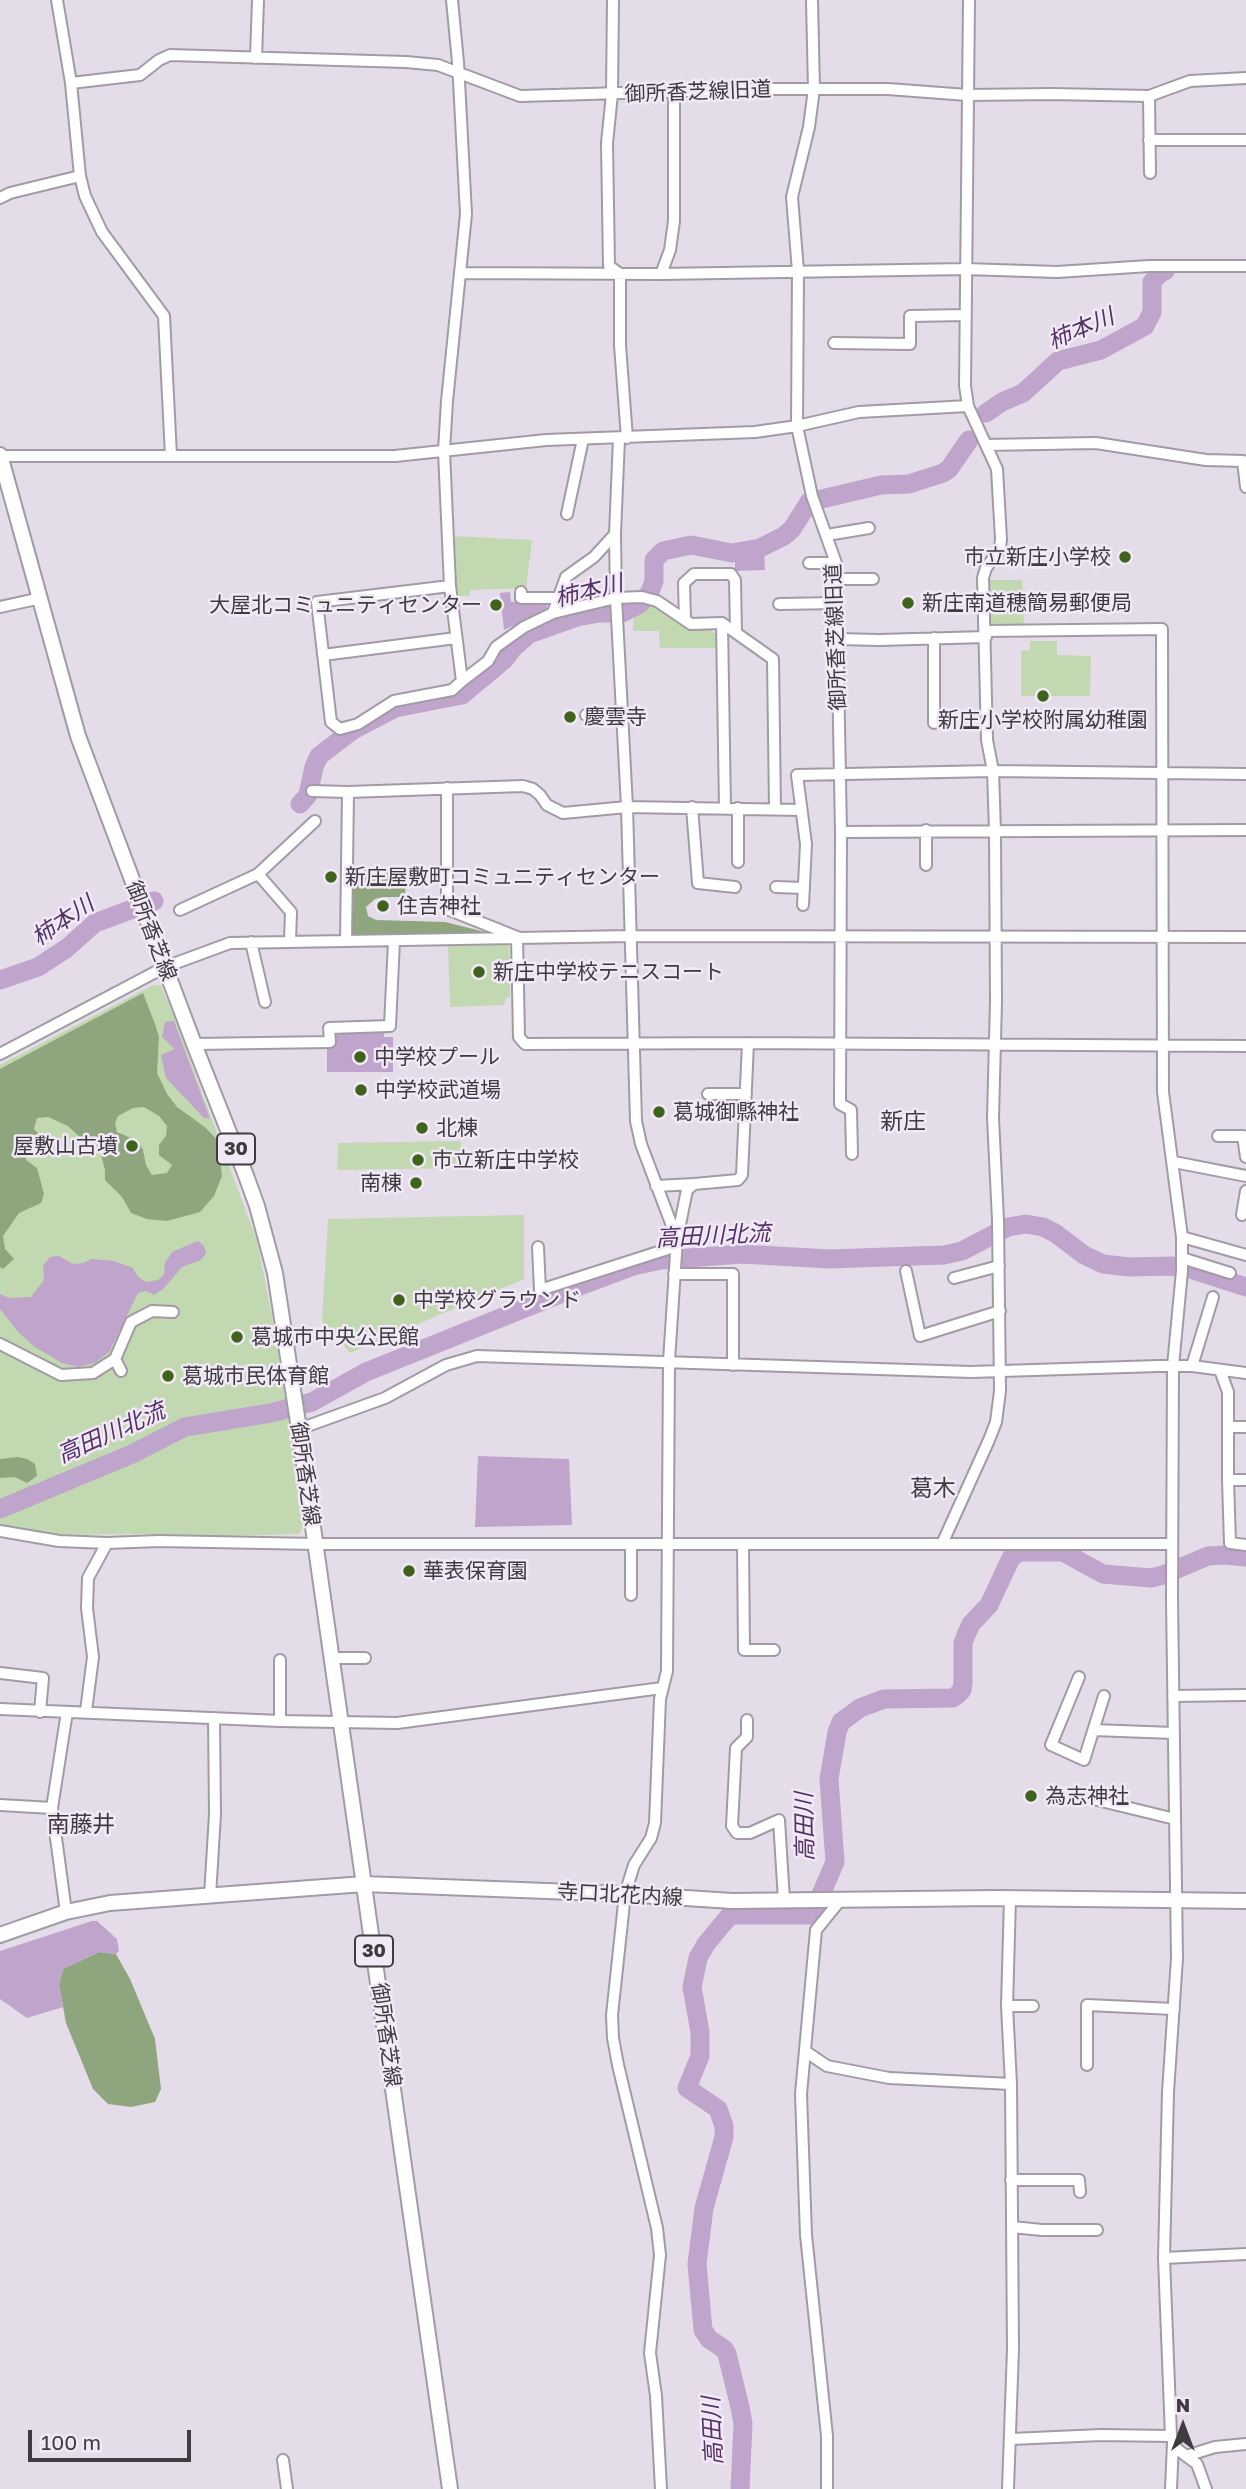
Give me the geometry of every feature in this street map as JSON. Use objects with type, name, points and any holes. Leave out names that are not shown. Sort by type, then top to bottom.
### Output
[{"type":"main road","name":"御所香芝線","points":[[0,455],[78,736],[164,967],[245,1172],[261,1218],[282,1308],[450,2489]]},
{"type":"main road","name":"寺口北花内線","points":[[0,1935],[66,1912],[110,1903],[364,1884],[732,1901],[1010,1898],[1246,1901]]},
{"type":"street","points":[[57,0],[71,83],[79,150],[79,176],[85,196],[102,232],[164,316],[171,456]]},
{"type":"street","points":[[256,58],[258,0]]},
{"type":"street","points":[[452,0],[466,214],[444,451],[450,586],[462,681]]},
{"type":"street","name":"御所香芝線旧道","points":[[613,0],[612,94],[674,90],[814,89],[809,127],[792,197],[799,271],[797,426],[814,501],[836,563],[841,832],[840,1104],[851,1110],[852,1154]]},
{"type":"street","points":[[812,0],[814,89],[888,89],[967,95],[1052,93],[1149,96],[1190,81],[1246,78]]},
{"type":"street","points":[[942,1544],[996,1422],[1000,1391],[998,1220],[993,1118],[996,1001],[995,831],[993,771],[987,740],[984,573],[1000,549],[1001,539],[997,469],[968,406],[965,386],[969,0]]},
{"type":"street","points":[[71,83],[140,75],[170,55],[406,62],[438,65],[520,96],[612,94],[607,143],[609,266],[620,274]]},
{"type":"street","points":[[661,274],[670,250],[674,220],[674,90]]},
{"type":"street","points":[[1149,96],[1150,173]]},
{"type":"street","points":[[1149,139],[1246,140]]},
{"type":"street","points":[[0,198],[10,193],[79,176]]},
{"type":"street","points":[[460,273],[661,274],[965,269],[1057,272],[1149,266],[1246,266]]},
{"type":"street","points":[[620,274],[623,438],[615,534],[636,1121],[641,1144],[677,1245]]},
{"type":"street","points":[[834,344],[910,344],[910,316],[965,315]]},
{"type":"street","points":[[0,455],[371,457],[533,441],[755,432],[859,412],[968,406]]},
{"type":"street","points":[[567,514],[583,439]]},
{"type":"street","points":[[986,445],[1096,443],[1206,460],[1244,458],[1246,487]]},
{"type":"street","points":[[827,535],[869,528]]},
{"type":"street","points":[[552,613],[566,578],[594,556],[615,534]]},
{"type":"street","points":[[809,562],[836,563]]},
{"type":"street","points":[[685,620],[684,583],[694,574],[730,574],[735,580],[736,633]]},
{"type":"street","points":[[837,579],[873,579]]},
{"type":"street","points":[[450,586],[317,602],[331,722],[340,729],[358,724],[394,701],[452,690],[488,661],[496,648],[508,637],[552,613],[642,597],[657,601],[691,624],[722,623],[773,659],[775,809]]},
{"type":"street","points":[[522,592],[522,598],[558,597]]},
{"type":"street","points":[[0,607],[41,598]]},
{"type":"street","points":[[779,604],[838,603]]},
{"type":"street","points":[[722,623],[724,808]]},
{"type":"street","points":[[838,639],[1162,629],[1164,1106],[1174,1162],[1182,1237],[1182,1271],[1173,1366],[1173,1733],[1177,1958],[1168,2092],[1164,2258],[1172,2440],[1171,2489]]},
{"type":"street","points":[[323,655],[456,638]]},
{"type":"street","points":[[934,638],[934,723]]},
{"type":"street","points":[[586,715],[622,716]]},
{"type":"street","points":[[803,905],[806,844],[797,775],[993,771],[1246,774]]},
{"type":"street","points":[[312,791],[523,786],[533,789],[547,805],[563,813],[626,807],[802,810]]},
{"type":"street","points":[[447,788],[447,909],[517,937]]},
{"type":"street","points":[[346,941],[348,792]]},
{"type":"street","points":[[692,807],[698,883],[735,887]]},
{"type":"street","points":[[738,808],[738,862]]},
{"type":"street","points":[[180,910],[258,874],[315,821]]},
{"type":"street","points":[[841,832],[1246,830]]},
{"type":"street","points":[[926,831],[926,865]]},
{"type":"street","points":[[258,874],[291,912],[290,941]]},
{"type":"street","points":[[776,887],[804,888]]},
{"type":"street","points":[[0,1054],[164,967],[216,946],[251,942],[631,936],[1246,937]]},
{"type":"street","points":[[517,937],[519,1037],[525,1044],[1246,1046]]},
{"type":"street","points":[[194,1044],[330,1042],[329,1028],[390,1026],[394,940]]},
{"type":"street","points":[[251,942],[265,1002]]},
{"type":"street","points":[[656,1186],[738,1180],[742,1175],[748,1043]]},
{"type":"street","points":[[708,1094],[746,1094]]},
{"type":"street","points":[[1218,1136],[1245,1136],[1246,1157]]},
{"type":"street","points":[[1174,1162],[1246,1176]]},
{"type":"street","points":[[661,2489],[656,2396],[650,2353],[660,2255],[657,2228],[613,2038],[613,1987],[625,1894],[634,1865],[654,1831],[662,1688],[667,1671],[669,1361],[674,1274],[687,1190],[694,1184]]},
{"type":"street","points":[[1242,1215],[1246,1191]]},
{"type":"street","points":[[1182,1237],[1246,1255]]},
{"type":"street","points":[[538,1247],[540,1290],[677,1245]]},
{"type":"street","points":[[1182,1258],[1230,1273]]},
{"type":"street","points":[[954,1278],[999,1266]]},
{"type":"street","points":[[906,1271],[919,1336],[1000,1311]]},
{"type":"street","points":[[674,1274],[733,1274],[733,1366]]},
{"type":"street","points":[[1192,1366],[1213,1297]]},
{"type":"street","points":[[0,1344],[61,1375],[93,1373],[115,1359],[131,1322],[152,1311],[173,1312]]},
{"type":"street","points":[[299,1429],[385,1398],[462,1358],[491,1355],[733,1366],[971,1372],[1192,1366],[1246,1373]]},
{"type":"street","points":[[115,1359],[121,1371]]},
{"type":"street","points":[[1220,1370],[1228,1392],[1230,1543],[1246,1545]]},
{"type":"street","points":[[1228,1427],[1246,1427]]},
{"type":"street","points":[[1228,1480],[1246,1480]]},
{"type":"street","points":[[0,1531],[59,1541],[107,1543],[1172,1544]]},
{"type":"street","points":[[86,1711],[93,1657],[88,1608],[89,1578],[107,1543]]},
{"type":"street","points":[[631,1544],[631,1595]]},
{"type":"street","points":[[743,1544],[744,1650],[774,1650]]},
{"type":"street","points":[[332,1658],[365,1658]]},
{"type":"street","points":[[280,1660],[280,1721]]},
{"type":"street","points":[[0,1673],[43,1678],[40,1712]]},
{"type":"street","points":[[1079,1677],[1051,1745],[1084,1760],[1104,1696]]},
{"type":"street","points":[[0,1709],[280,1721],[414,1721],[662,1688]]},
{"type":"street","points":[[1173,1696],[1246,1695]]},
{"type":"street","points":[[66,1712],[52,1808],[66,1912]]},
{"type":"street","points":[[210,1896],[215,1814],[214,1718]]},
{"type":"street","points":[[747,1720],[747,1737],[736,1748],[732,1826],[737,1833],[750,1833],[779,1820],[784,1900]]},
{"type":"street","points":[[1094,1730],[1173,1733]]},
{"type":"street","points":[[1097,1800],[1175,1819]]},
{"type":"street","points":[[0,1805],[52,1808]]},
{"type":"street","points":[[1008,2489],[1011,2439],[1012,2227],[1011,2084],[1007,2006],[1010,1898]]},
{"type":"street","points":[[827,2489],[827,2436],[806,2235],[801,2094],[816,1930],[835,1899]]},
{"type":"street","points":[[1087,2065],[1087,2005],[1174,2009]]},
{"type":"street","points":[[1007,2006],[1033,2006]]},
{"type":"street","points":[[805,2051],[827,2066],[889,2078],[1011,2084]]},
{"type":"street","points":[[1011,2180],[1079,2180],[1080,2192]]},
{"type":"street","points":[[1012,2227],[1097,2230]]},
{"type":"street","points":[[1164,2258],[1246,2254]]},
{"type":"street","points":[[1011,2439],[1101,2435],[1172,2440],[1197,2464],[1206,2489]]},
{"type":"street","points":[[1186,2456],[1215,2447],[1246,2444]]},
{"type":"street","points":[[283,2460],[287,2489]]},
{"type":"green space","points":[[451,536],[532,540],[526,588],[470,590],[470,596],[454,596]]},
{"type":"green space","points":[[990,580],[1022,580],[1024,626],[991,625]]},
{"type":"green space","points":[[653,605],[690,630],[710,630],[718,636],[717,648],[660,648],[659,631],[633,631],[634,615],[643,613]]},
{"type":"green space","points":[[1030,641],[1057,641],[1057,655],[1091,656],[1090,696],[1021,696],[1021,651],[1030,650]]},
{"type":"green space","points":[[342,870],[406,871],[405,897],[375,899],[366,907],[368,916],[376,920],[445,922],[485,932],[485,936],[341,938]]},
{"type":"green space","name":"新庄中学校テニスコート","points":[[502,942],[509,946],[510,997],[506,998],[504,1005],[450,1007],[448,943]]},
{"type":"green space","points":[[153,985],[161,986],[174,1017],[257,1241],[274,1326],[304,1520],[300,1534],[186,1537],[145,1534],[49,1535],[0,1528],[0,1065]]},
{"type":"green space","points":[[143,993],[159,1037],[157,1073],[167,1094],[177,1107],[206,1128],[218,1141],[222,1176],[214,1196],[200,1212],[167,1221],[147,1219],[131,1213],[122,1197],[105,1180],[99,1146],[94,1142],[84,1150],[81,1138],[68,1126],[48,1117],[37,1118],[34,1129],[42,1138],[38,1146],[26,1153],[26,1160],[37,1168],[44,1194],[41,1203],[19,1213],[3,1236],[5,1249],[14,1259],[3,1269],[0,1267],[0,1069]],"holes":[[[144,1107],[159,1116],[167,1126],[166,1136],[159,1145],[159,1155],[172,1165],[167,1173],[152,1175],[138,1141],[117,1132],[115,1123],[118,1116],[133,1108]]]},
{"type":"green space","points":[[461,1141],[461,1168],[337,1170],[338,1143]]},
{"type":"green space","name":"中学校グラウンド","points":[[524,1215],[524,1279],[350,1353],[322,1321],[328,1219]]},
{"type":"green space","points":[[18,1457],[35,1464],[37,1476],[27,1483],[15,1477],[0,1478],[0,1459]]},
{"type":"green space","points":[[99,1952],[116,1954],[130,1979],[155,2039],[161,2089],[155,2102],[131,2107],[108,2104],[93,2089],[66,2023],[59,1984],[63,1969]]},
{"type":"shaded area","points":[[764,550],[765,570],[735,571],[735,558]]},
{"type":"shaded area","points":[[510,592],[511,602],[547,600],[547,610],[504,630],[500,593]]},
{"type":"shaded area","points":[[174,1021],[210,1119],[204,1118],[166,1078],[161,1055],[175,1049],[162,1037],[165,1022]]},
{"type":"shaded area","name":"中学校プール","points":[[332,1029],[384,1029],[384,1037],[393,1037],[393,1072],[327,1072],[327,1048],[332,1048]]},
{"type":"shaded area","points":[[198,1241],[204,1246],[206,1253],[201,1260],[182,1267],[163,1289],[154,1295],[146,1291],[138,1293],[109,1352],[95,1363],[78,1367],[62,1363],[35,1347],[19,1333],[0,1309],[0,1294],[9,1298],[31,1297],[44,1280],[43,1266],[50,1257],[59,1256],[73,1264],[91,1259],[114,1261],[133,1268],[138,1277],[146,1282],[158,1280],[164,1275],[165,1263],[172,1252]]},
{"type":"shaded area","points":[[478,1456],[569,1459],[572,1525],[475,1527]]},
{"type":"shaded area","points":[[97,1921],[117,1939],[119,1951],[116,1954],[99,1952],[63,1969],[59,1984],[63,2007],[27,2018],[0,1999],[0,1951]]},
{"type":"waterway","name":"柿本川","points":[[986,413],[1023,393],[1058,361],[1101,350],[1145,326],[1152,312],[1152,282],[1165,271]]},
{"type":"waterway","name":"柿本川","points":[[300,804],[308,795],[319,756],[353,730],[395,708],[462,695],[504,660],[529,634],[577,617],[622,613],[640,604],[650,592],[654,581],[654,560],[663,551],[691,545],[732,553],[760,548],[792,529],[809,502],[881,485],[909,484],[943,473],[949,469],[969,440]]},
{"type":"waterway","name":"柿本川","points":[[0,980],[38,967],[67,948],[95,923],[154,901]]},
{"type":"waterway","name":"高田川北流","points":[[0,1509],[132,1454],[185,1427],[271,1413],[312,1402],[366,1372],[585,1284],[633,1266],[661,1260],[742,1254],[829,1259],[944,1255],[962,1251],[1008,1227],[1026,1224],[1043,1227],[1055,1233],[1084,1255],[1103,1264],[1190,1269],[1246,1287]]},
{"type":"waterway","name":"高田川","points":[[740,2489],[743,2424],[740,2407],[727,2354],[709,2339],[703,2330],[697,2264],[704,2208],[724,2137],[724,2126],[718,2109],[687,2088],[700,2056],[700,2032],[692,1987],[698,1958],[730,1915],[812,1915],[835,1862],[829,1779],[841,1722],[860,1708],[884,1699],[953,1698],[957,1695],[962,1690],[963,1643],[966,1635],[971,1624],[989,1605],[1011,1558],[1016,1554],[1063,1552],[1103,1574],[1151,1578],[1208,1556],[1246,1557]]},
{"type":"place","name":"市立新庄小学校","points":[[1125,557]]},
{"type":"place","name":"新庄南道穂簡易郵便局","points":[[908,603]]},
{"type":"place","name":"大屋北コミュニティセンター","points":[[496,605]]},
{"type":"place","name":"新庄小学校附属幼稚園","points":[[1043,696]]},
{"type":"place","name":"慶雲寺","points":[[570,717]]},
{"type":"place","name":"新庄屋敷町コミュニティセンター","points":[[331,877]]},
{"type":"place","name":"住吉神社","points":[[383,906]]},
{"type":"place","name":"新庄中学校テニスコート","points":[[479,972]]},
{"type":"place","name":"中学校プール","points":[[360,1057]]},
{"type":"place","name":"中学校武道場","points":[[361,1090]]},
{"type":"place","name":"葛城御縣神社","points":[[659,1112]]},
{"type":"place","name":"北棟","points":[[422,1128]]},
{"type":"place","name":"屋敷山古墳","points":[[132,1146]]},
{"type":"place","name":"市立新庄中学校","points":[[418,1160]]},
{"type":"place","name":"南棟","points":[[416,1183]]},
{"type":"place","name":"中学校グラウンド","points":[[399,1300]]},
{"type":"place","name":"葛城市中央公民館","points":[[237,1337]]},
{"type":"place","name":"葛城市民体育館","points":[[168,1376]]},
{"type":"place","name":"華表保育園","points":[[409,1571]]},
{"type":"place","name":"為志神社","points":[[1031,1796]]},
{"type":"district","name":"新庄","points":[[903,1122]]},
{"type":"district","name":"葛木","points":[[933,1489]]},
{"type":"district","name":"南藤井","points":[[81,1825]]}]
